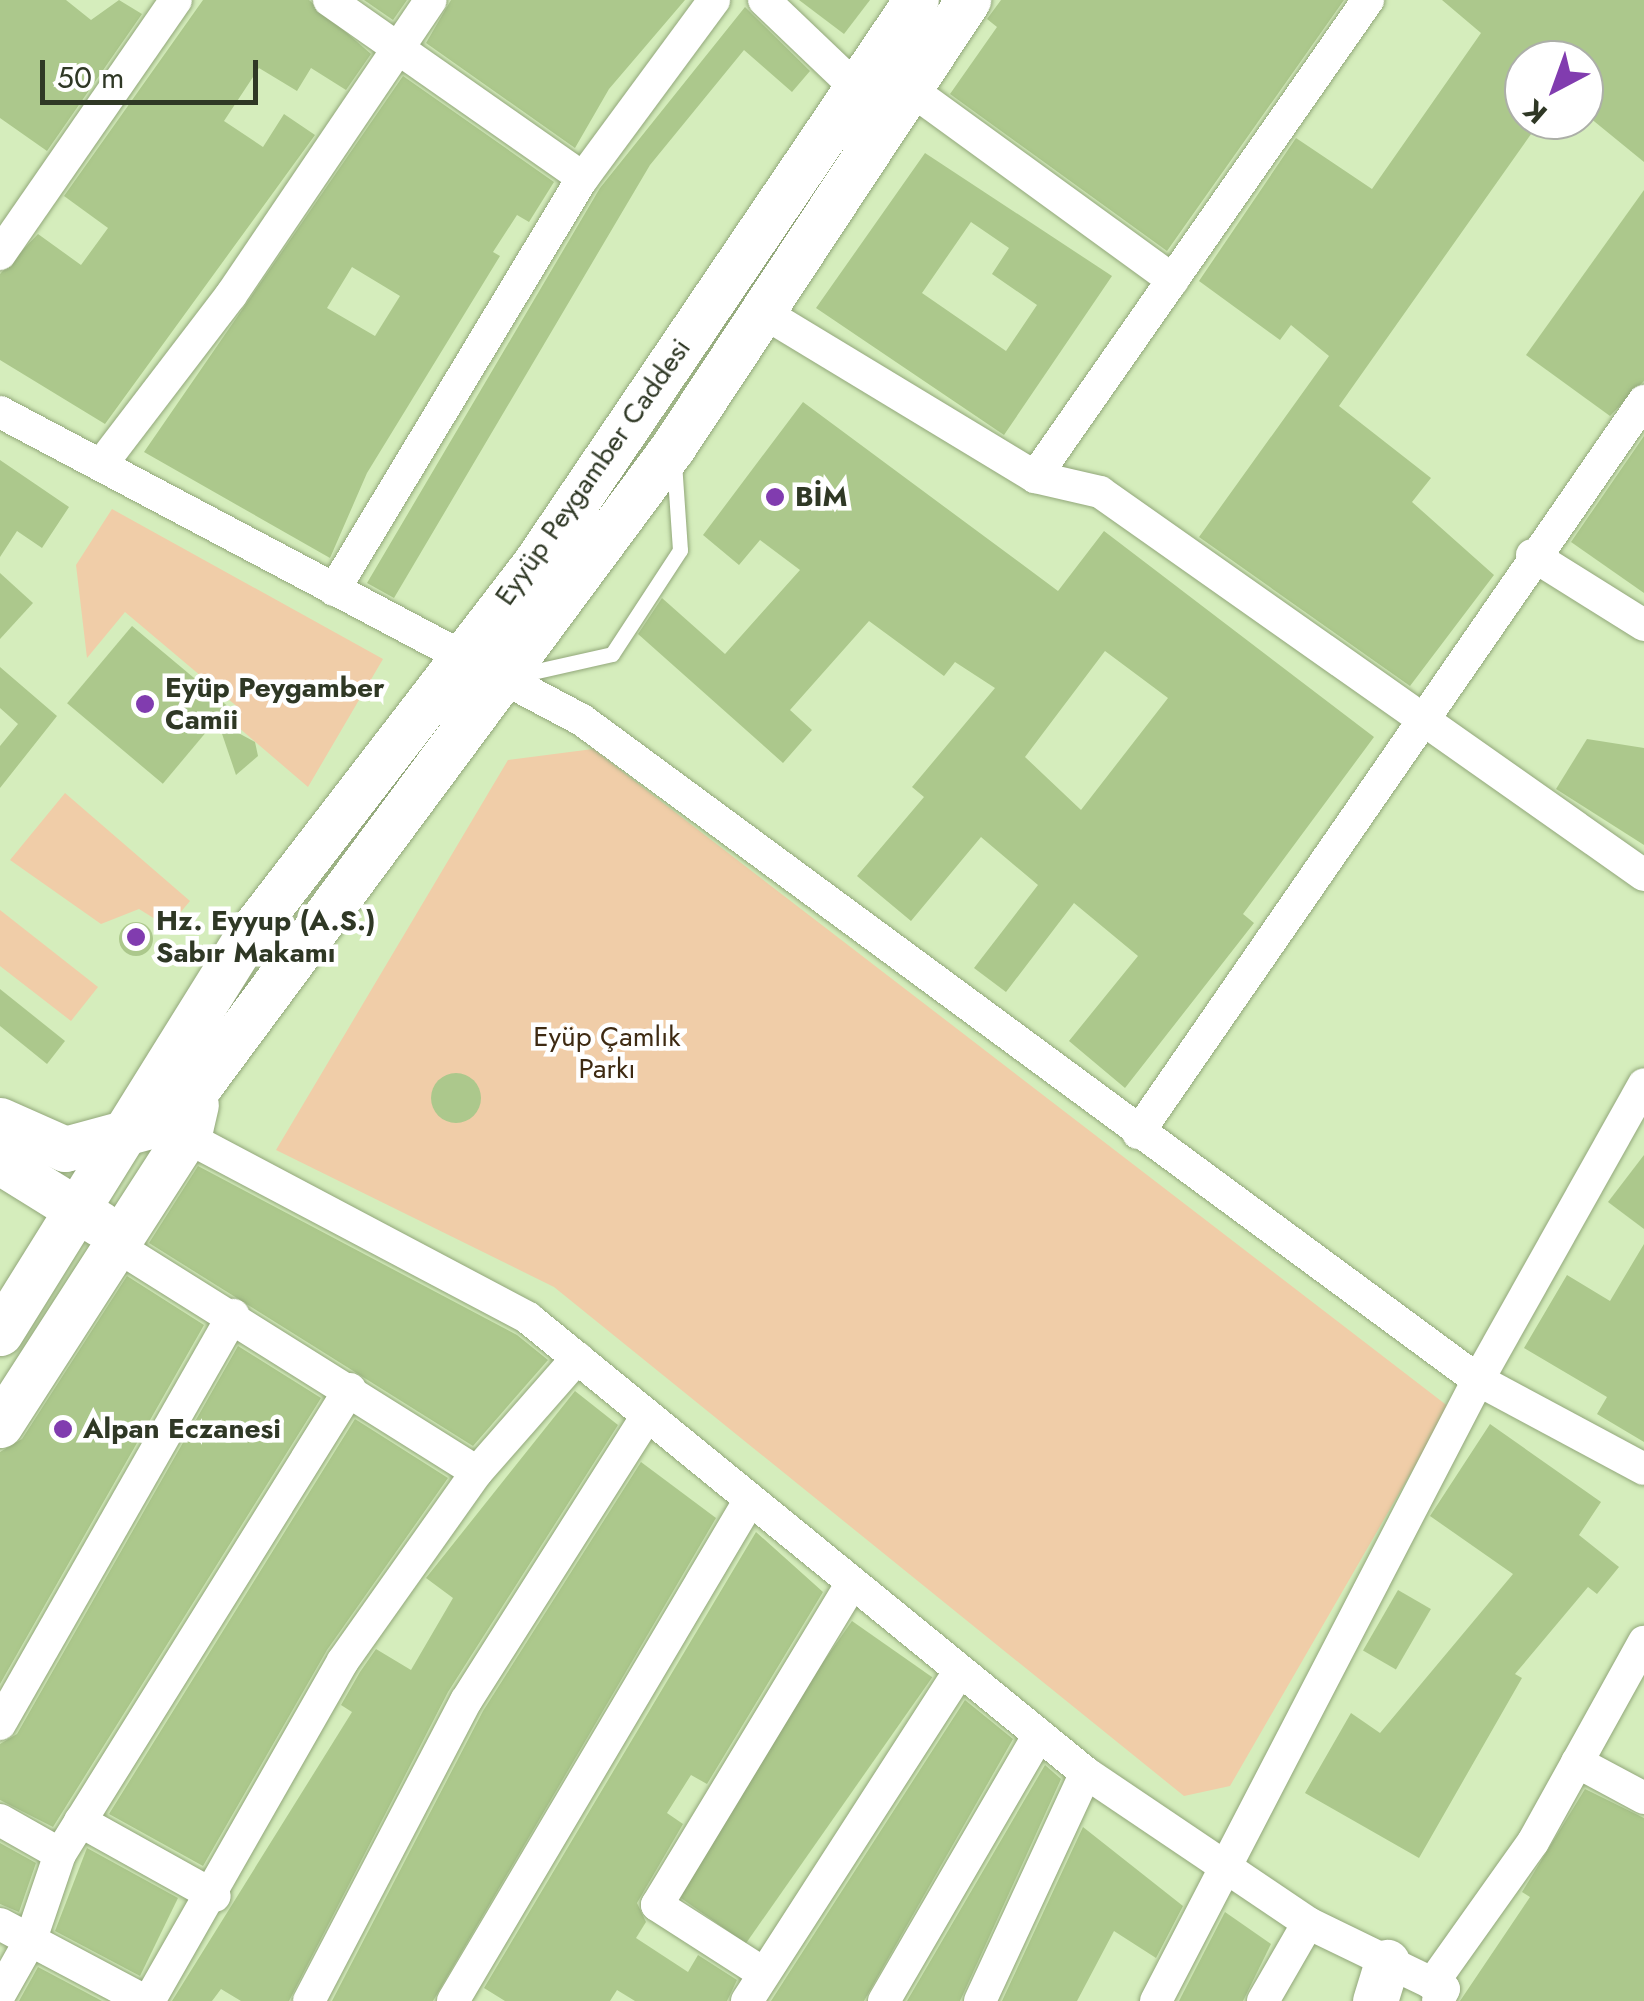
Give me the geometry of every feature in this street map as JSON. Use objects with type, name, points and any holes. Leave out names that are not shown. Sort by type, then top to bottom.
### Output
[{"type":"main road","name":"Eyyüp Peygamber Caddesi","points":[[0,1334],[75,1212],[128,1137],[244,941],[455,658],[533,566],[916,0]]},
{"type":"main road","name":"Eyyüp Peygamber Caddesi","points":[[128,1137],[168,1122],[201,1084],[672,447],[968,0]]},
{"type":"main road","name":"Eyyüp Peygamber Caddesi","points":[[0,1425],[181,1134],[201,1084]]},
{"type":"main road","points":[[0,1120],[65,1149],[128,1137]]},
{"type":"main road","points":[[0,1162],[118,1240]]},
{"type":"street","points":[[329,0],[583,178]]},
{"type":"street","points":[[102,465],[231,294],[432,0]]},
{"type":"street","points":[[334,590],[583,178],[714,0]]},
{"type":"street","points":[[764,0],[857,88]]},
{"type":"street","points":[[1035,477],[1368,0]]},
{"type":"street","points":[[0,254],[165,3]]},
{"type":"street","points":[[910,89],[1174,280]]},
{"type":"street","points":[[762,311],[1035,477],[1100,492],[1416,722],[1644,875]]},
{"type":"street","points":[[1138,1133],[1416,722],[1644,401]]},
{"type":"street","points":[[0,412],[455,658],[582,720],[1478,1380],[1644,1469]]},
{"type":"street","points":[[1532,555],[1644,625]]},
{"type":"street","points":[[1156,2001],[1231,1871],[1478,1380],[1644,1084]]},
{"type":"street","points":[[181,1134],[528,1318],[849,1588],[958,1674],[1086,1773],[1308,1922],[1381,1981],[1435,1992],[1533,1842],[1644,1642]]},
{"type":"street","points":[[118,1240],[478,1472]]},
{"type":"street","points":[[0,1724],[233,1315]]},
{"type":"street","points":[[0,1924],[147,2001],[215,1896],[343,1661],[478,1472],[577,1358]]},
{"type":"street","points":[[0,1994],[31,1939],[60,1854],[350,1389]]},
{"type":"street","points":[[309,2001],[466,1700],[646,1417]]},
{"type":"street","points":[[453,2001],[749,1501]]},
{"type":"street","points":[[849,1588],[657,1906],[756,1987],[958,1674]]},
{"type":"street","points":[[884,2001],[1039,1735]]},
{"type":"street","points":[[1577,1762],[1644,1798]]},
{"type":"street","points":[[980,2001],[1086,1773]]},
{"type":"street","points":[[0,1820],[60,1854]]},
{"type":"street","points":[[80,1821],[215,1896]]},
{"type":"street","points":[[1264,2001],[1308,1922]]},
{"type":"lane","points":[[500,679],[612,654],[680,550],[672,447]]},
{"type":"green space","points":[[112,509],[383,659],[308,787],[231,721],[240,709],[125,612],[87,658],[76,565]]},
{"type":"green space","name":"Eyüp Çamlık Parkı","points":[[593,749],[1449,1407],[1230,1786],[1184,1796],[554,1287],[276,1150],[508,760]]},
{"type":"green space","points":[[65,793],[190,901],[168,927],[139,909],[101,924],[10,860]]},
{"type":"green space","points":[[0,910],[98,987],[71,1021],[0,966]]},
{"type":"building","points":[[0,0],[66,0],[91,20],[119,0],[142,14],[47,151],[0,118]]},
{"type":"building","points":[[203,0],[309,0],[371,54],[346,90],[311,68],[297,91],[259,68],[224,121],[263,147],[284,114],[315,135],[105,424],[0,360],[0,274],[38,234],[81,265],[108,228],[64,196]]},
{"type":"building","points":[[364,0],[407,0],[393,20]]},
{"type":"building","points":[[451,0],[685,0],[609,89],[575,148],[426,43]]},
{"type":"building","points":[[799,0],[870,0],[844,34]]},
{"type":"building","points":[[1001,0],[1344,0],[1167,251],[950,94],[997,27],[987,19]]},
{"type":"building","points":[[1442,0],[1644,0],[1644,162],[1604,129],[1604,40],[1504,40],[1504,140],[1527,140],[1339,406],[1431,478],[1412,502],[1494,575],[1410,686],[1199,537],[1329,356],[1291,325],[1280,340],[1199,281],[1296,138],[1372,189],[1481,33]]},
{"type":"building","points":[[745,7],[810,71],[792,92],[744,50],[650,165],[394,598],[367,583],[600,188]]},
{"type":"building","points":[[403,76],[554,182],[529,222],[517,215],[493,252],[500,256],[367,473],[330,558],[144,452]],"holes":[[[352,267],[400,296],[375,336],[327,308]]]},
{"type":"building","points":[[925,153],[1112,276],[1004,435],[816,308]],"holes":[[[971,222],[1009,248],[992,274],[1037,305],[1006,351],[922,293]]]},
{"type":"building","points":[[1644,190],[1644,381],[1610,416],[1526,355]]},
{"type":"building","points":[[803,402],[1058,591],[1104,531],[1374,737],[1243,914],[1254,923],[1125,1088],[1069,1041],[1138,956],[1074,903],[1006,992],[974,968],[1038,885],[981,837],[911,921],[857,876],[924,797],[912,787],[995,688],[955,662],[944,676],[869,621],[790,710],[812,730],[783,763],[638,634],[662,598],[725,654],[800,570],[760,540],[739,565],[703,535]],"holes":[[[1105,651],[1168,698],[1081,810],[1025,757]]]},
{"type":"building","points":[[1644,436],[1644,593],[1571,542]]},
{"type":"building","points":[[0,460],[69,507],[42,548],[17,531],[0,557]]},
{"type":"building","points":[[0,573],[33,603],[0,639]]},
{"type":"building","name":"Eyüp Peygamber Camii","points":[[132,626],[228,706],[163,784],[67,703]]},
{"type":"building","points":[[0,667],[57,716],[0,788],[0,746],[18,724],[0,708]]},
{"type":"building","points":[[218,722],[255,742],[258,756],[236,775]]},
{"type":"building","points":[[1587,739],[1644,748],[1644,845],[1556,789]]},
{"type":"building","name":"Hz. Eyyup (A.S.) Sabır Makamı","points":[[136,922],[148,927],[153,939],[148,951],[136,956],[124,951],[119,939],[124,927]]},
{"type":"building","points":[[0,989],[65,1041],[47,1064],[0,1026]]},
{"type":"building","points":[[456,1073],[474,1080],[481,1098],[474,1116],[456,1123],[438,1116],[431,1098],[438,1080]]},
{"type":"building","points":[[1644,1155],[1644,1229],[1608,1202]]},
{"type":"building","points":[[198,1166],[517,1335],[548,1360],[473,1446],[149,1243]]},
{"type":"building","points":[[1644,1244],[1644,1442],[1597,1414],[1607,1397],[1524,1348],[1567,1275],[1610,1301]]},
{"type":"building","points":[[127,1276],[204,1325],[0,1684],[0,1452],[22,1439]]},
{"type":"building","points":[[238,1346],[321,1398],[53,1827],[0,1800],[0,1744],[17,1734]]},
{"type":"building","points":[[575,1391],[618,1425],[448,1692],[289,2001],[241,2001],[221,1989],[212,2001],[172,2001],[352,1712],[341,1705],[360,1672],[376,1649],[411,1670],[453,1598],[426,1578]]},
{"type":"building","points":[[355,1419],[448,1478],[327,1650],[203,1866],[109,1814]]},
{"type":"building","points":[[1490,1424],[1601,1502],[1579,1535],[1619,1567],[1597,1594],[1588,1587],[1515,1674],[1522,1678],[1419,1858],[1305,1793],[1351,1713],[1380,1733],[1513,1574],[1430,1516]]},
{"type":"building","points":[[641,1462],[716,1518],[433,2001],[332,2001],[483,1711]]},
{"type":"building","points":[[756,1532],[823,1592],[707,1784],[691,1775],[667,1813],[683,1824],[637,1903],[646,1922],[636,1938],[688,1972],[698,1955],[737,1980],[727,2001],[635,2001],[617,1990],[610,2001],[505,2001],[484,1988]]},
{"type":"building","points":[[1398,1590],[1431,1609],[1396,1670],[1363,1651]]},
{"type":"building","points":[[852,1621],[932,1677],[746,1943],[666,1887]]},
{"type":"building","points":[[965,1700],[1013,1739],[864,2001],[771,2001]]},
{"type":"building","points":[[1045,1765],[1061,1779],[960,2001],[907,2001]]},
{"type":"building","points":[[1585,1789],[1644,1818],[1644,2001],[1460,2001],[1530,1897],[1522,1892]]},
{"type":"building","points":[[1083,1827],[1183,1906],[1156,1958],[1114,1931],[1077,2001],[1002,2001]]},
{"type":"building","points":[[0,1843],[36,1863],[19,1912],[0,1904]]},
{"type":"building","points":[[87,1848],[178,1898],[140,1976],[55,1931]]},
{"type":"building","points":[[1225,1912],[1271,1944],[1243,2001],[1179,2001]]},
{"type":"building","points":[[38,1967],[102,2001],[19,2001]]},
{"type":"place","name":"BİM","points":[[775,497]]},
{"type":"place","name":"Eyüp Peygamber Camii","points":[[145,704]]},
{"type":"place","name":"Hz. Eyyup (A.S.) Sabır Makamı","points":[[136,937]]},
{"type":"place","name":"Alpan Eczanesi","points":[[63,1429]]}]
